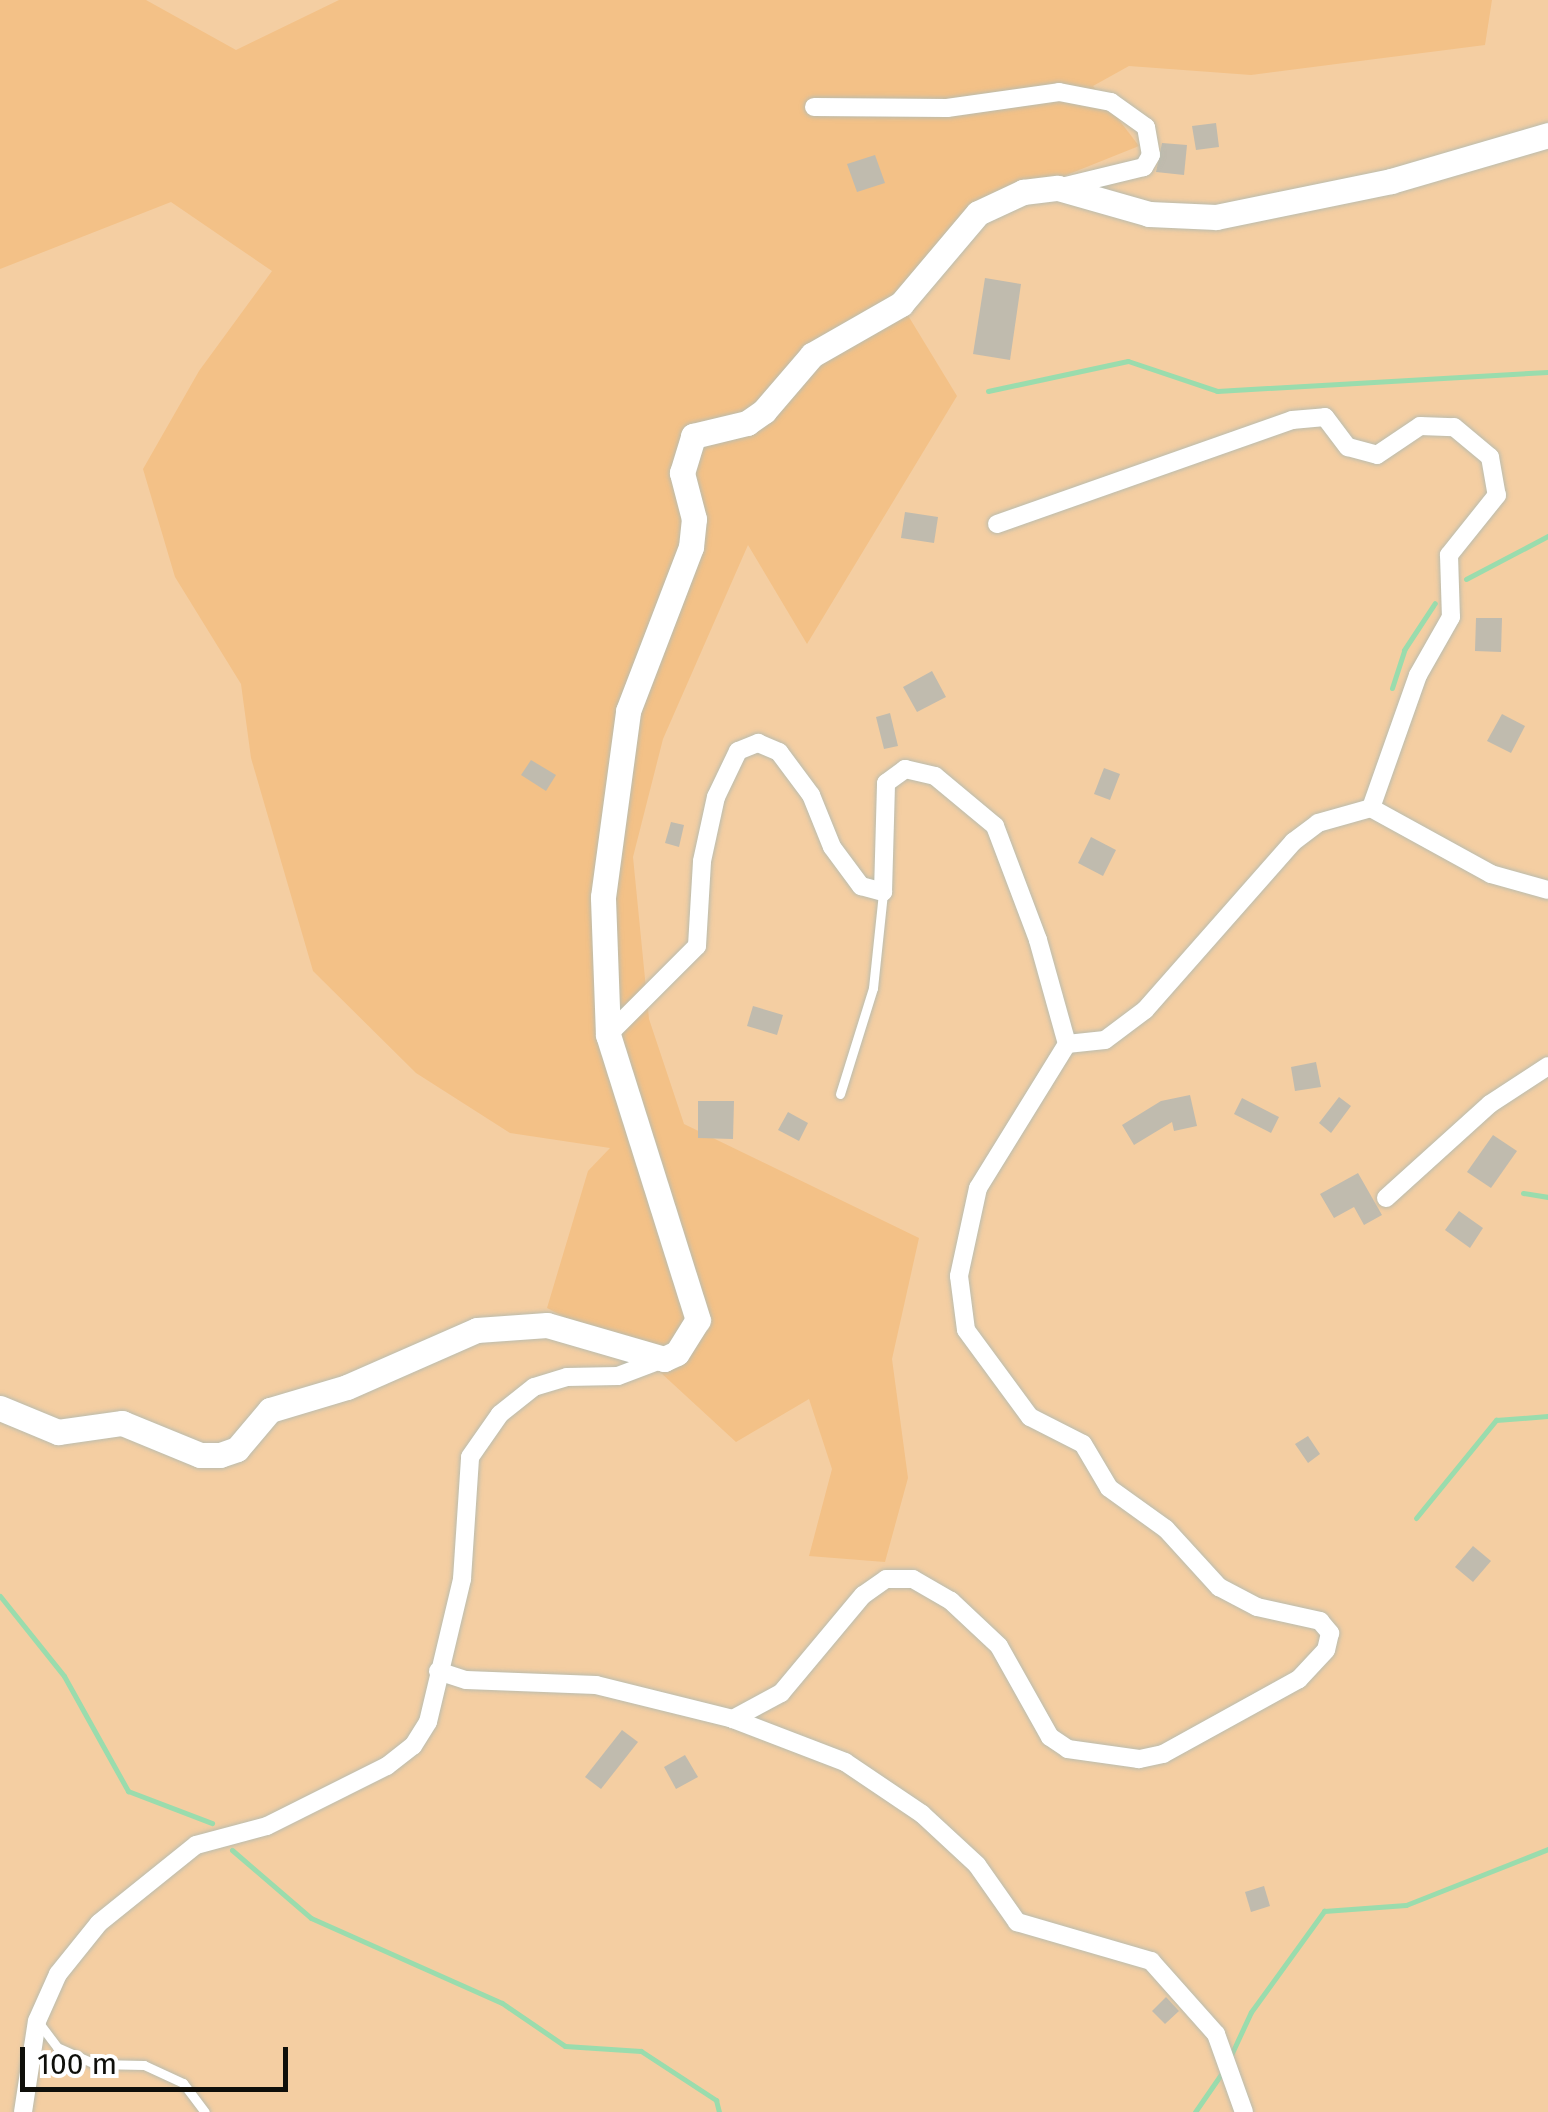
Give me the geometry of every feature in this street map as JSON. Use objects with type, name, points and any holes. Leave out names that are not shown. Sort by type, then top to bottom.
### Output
[{"type":"street","points":[[23,2112],[37,2021],[58,1974],[99,1923],[196,1844],[267,1826],[338,1792],[413,1746],[428,1722],[462,1579],[470,1457],[500,1414],[534,1387],[567,1377],[618,1376],[664,1359],[693,1336],[692,1286],[608,1035],[603,897],[628,710],[691,547],[694,519],[682,473],[693,436],[747,422],[812,355],[901,304],[978,213],[1023,192],[1058,188],[1144,167],[1151,155],[1146,127],[1111,102],[1059,92],[946,108],[814,107]]},
{"type":"street","points":[[1058,188],[1149,214],[1216,217],[1391,181],[1548,135]]},
{"type":"street","points":[[997,524],[1292,420],[1325,417],[1348,447],[1377,454],[1420,426],[1454,428],[1490,458],[1497,495],[1449,556],[1451,617],[1418,675],[1370,808]]},
{"type":"street","points":[[608,1035],[697,946],[702,861],[716,797],[738,752],[758,743],[778,752],[810,794],[832,847],[862,886],[883,892],[886,783],[905,770],[935,776],[995,826],[1038,940],[1066,1044],[978,1188],[959,1276],[966,1330],[1030,1416],[1083,1444],[1109,1488],[1166,1530],[1220,1587],[1257,1607],[1320,1620],[1330,1633],[1326,1650],[1299,1678],[1163,1754],[1138,1760],[1068,1749],[1050,1738],[999,1646],[952,1601],[913,1579],[886,1579],[863,1596],[782,1694],[733,1719]]},
{"type":"street","points":[[1066,1044],[1104,1040],[1145,1010],[1293,842],[1318,823],[1370,808],[1491,874],[1548,890]]},
{"type":"street","points":[[1386,1198],[1490,1104],[1548,1066]]},
{"type":"street","points":[[0,1408],[58,1432],[122,1422],[200,1455],[220,1456],[237,1449],[270,1410],[347,1387],[476,1330],[574,1328],[664,1359]]},
{"type":"street","points":[[438,1671],[466,1680],[596,1685],[733,1719],[846,1762],[922,1814],[977,1865],[1017,1922],[1151,1960],[1216,2034],[1244,2112]]},
{"type":"lane","points":[[840,1094],[873,988],[883,892]]},
{"type":"lane","points":[[37,2021],[58,2047],[95,2064],[144,2065],[183,2083],[205,2112]]},
{"type":"shaded area","points":[[0,0],[1548,0],[1548,2112],[0,2112]]},
{"type":"shaded area","points":[[0,0],[146,0],[236,50],[339,0],[1492,0],[1485,45],[1251,75],[1129,66],[1093,86],[1139,146],[997,203],[901,304],[957,396],[807,644],[748,545],[663,739],[633,857],[649,1019],[684,1124],[919,1238],[892,1359],[908,1478],[885,1562],[809,1556],[832,1469],[809,1399],[736,1442],[647,1360],[547,1308],[588,1171],[610,1148],[510,1133],[416,1073],[313,971],[251,758],[241,684],[175,577],[143,469],[199,371],[272,271],[171,202],[0,269]]},
{"type":"building","points":[[1216,123],[1219,147],[1196,150],[1192,126]]},
{"type":"building","points":[[1162,143],[1187,145],[1184,175],[1156,172]]},
{"type":"building","points":[[875,155],[885,183],[857,192],[847,164]]},
{"type":"building","points":[[985,278],[1021,284],[1010,360],[973,354]]},
{"type":"building","points":[[905,512],[938,517],[934,543],[901,538]]},
{"type":"building","points":[[1476,618],[1502,618],[1501,652],[1475,651]]},
{"type":"building","points":[[932,671],[946,697],[917,712],[903,687]]},
{"type":"building","points":[[890,713],[898,746],[884,749],[876,717]]},
{"type":"building","points":[[1502,714],[1525,726],[1511,753],[1487,741]]},
{"type":"building","points":[[531,760],[556,775],[546,791],[521,775]]},
{"type":"building","points":[[1104,768],[1120,774],[1110,800],[1094,794]]},
{"type":"building","points":[[671,822],[684,825],[679,847],[665,843]]},
{"type":"building","points":[[1091,837],[1116,850],[1103,876],[1078,863]]},
{"type":"building","points":[[753,1006],[783,1015],[777,1035],[747,1026]]},
{"type":"building","points":[[1316,1062],[1321,1087],[1295,1091],[1291,1067]]},
{"type":"building","points":[[1190,1095],[1197,1126],[1174,1131],[1172,1122],[1134,1145],[1122,1125],[1161,1101]]},
{"type":"building","points":[[1339,1097],[1351,1106],[1331,1133],[1319,1123]]},
{"type":"building","points":[[1242,1098],[1279,1117],[1271,1133],[1234,1114]]},
{"type":"building","points":[[698,1101],[734,1101],[733,1139],[698,1138]]},
{"type":"building","points":[[788,1112],[808,1123],[799,1141],[778,1130]]},
{"type":"building","points":[[1493,1135],[1517,1151],[1491,1188],[1467,1172]]},
{"type":"building","points":[[1358,1173],[1382,1215],[1364,1225],[1354,1207],[1334,1218],[1320,1194]]},
{"type":"building","points":[[1459,1211],[1483,1228],[1470,1248],[1445,1230]]},
{"type":"building","points":[[1308,1436],[1320,1454],[1308,1463],[1295,1444]]},
{"type":"building","points":[[1473,1546],[1491,1561],[1473,1582],[1455,1567]]},
{"type":"building","points":[[622,1730],[638,1742],[601,1789],[585,1777]]},
{"type":"building","points":[[685,1755],[698,1777],[676,1789],[664,1767]]},
{"type":"building","points":[[1264,1886],[1270,1906],[1251,1912],[1245,1892]]},
{"type":"building","points":[[1166,1997],[1179,2011],[1165,2024],[1152,2011]]},
{"type":"waterway","points":[[988,391],[1128,361],[1217,391],[1548,372]]},
{"type":"waterway","points":[[1466,579],[1548,536]]},
{"type":"waterway","points":[[1392,688],[1404,650],[1435,603]]},
{"type":"waterway","points":[[1523,1193],[1548,1197]]},
{"type":"waterway","points":[[1416,1518],[1496,1420],[1548,1416]]},
{"type":"waterway","points":[[0,1596],[64,1676],[128,1791],[212,1823]]},
{"type":"waterway","points":[[1231,2055],[1251,2012],[1324,1911],[1406,1905],[1548,1849]]},
{"type":"waterway","points":[[232,1850],[311,1918],[502,2003],[565,2046],[641,2051],[716,2100],[719,2112]]},
{"type":"waterway","points":[[1195,2112],[1224,2070]]}]
